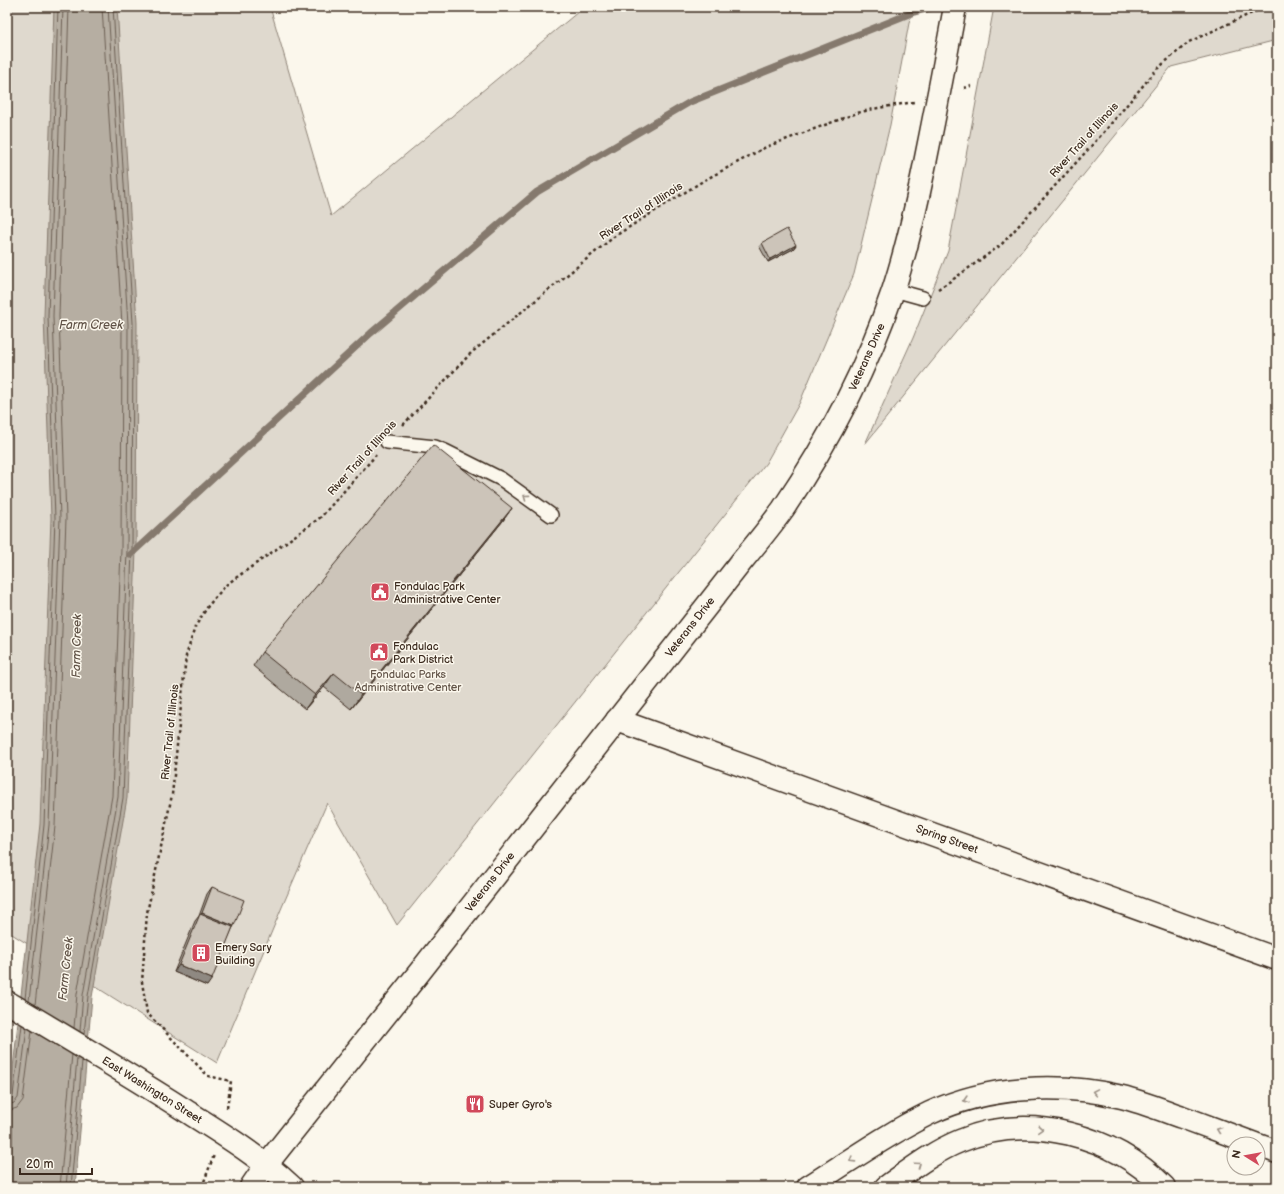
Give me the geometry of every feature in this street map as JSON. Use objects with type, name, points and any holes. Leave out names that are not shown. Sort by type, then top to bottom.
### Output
[{"type":"main road","name":"Veterans Drive","points":[[250,1187],[742,561],[782,509],[824,443],[862,369],[894,290],[918,199],[955,7]]},
{"type":"main road","name":"Spring Street","points":[[617,720],[1277,959]]},
{"type":"main road","name":"East Washington Street","points":[[7,1002],[152,1089],[228,1138],[266,1165],[292,1187]]},
{"type":"main road","points":[[808,1187],[897,1131],[929,1114],[965,1100],[1008,1091],[1043,1088],[1087,1090],[1156,1107],[1235,1136]]},
{"type":"main road","points":[[886,1187],[928,1158],[961,1140],[995,1131],[1037,1128],[1069,1134],[1112,1148],[1140,1166],[1164,1187]]},
{"type":"main road","points":[[1266,1148],[1277,1152]]},
{"type":"lane","points":[[894,290],[923,298]]},
{"type":"lane","points":[[387,442],[440,449],[501,479],[551,515]]},
{"type":"path","name":"River Trail of Illinois","points":[[923,298],[956,278],[1001,245],[1104,132],[1157,69],[1178,51],[1189,42],[1265,7]]},
{"type":"path","name":"River Trail of Illinois","points":[[168,1035],[147,1013],[142,982],[147,913],[172,795],[186,656],[195,627],[208,606],[226,585],[321,517],[387,442],[471,353],[615,236],[703,181],[766,147],[857,113],[909,103]]},
{"type":"green space","name":"Fondulac Parks Administrative Center","points":[[7,7],[270,7],[331,216],[584,7],[912,7],[890,125],[854,274],[800,402],[766,463],[397,925],[327,803],[217,1063],[7,931]]},
{"type":"green space","points":[[994,7],[1277,7],[1277,40],[1171,67],[865,444],[913,338],[948,251]]},
{"type":"water","name":"Farm Creek","points":[[54,7],[117,7],[137,323],[136,550],[127,798],[92,997],[75,1187],[7,1187],[7,1109],[13,1068],[40,824],[51,518],[44,316]]},
{"type":"building","points":[[787,229],[796,245],[770,259],[762,243]]},
{"type":"building","name":"Fondulac Park Administrative Center","points":[[433,445],[512,508],[361,695],[334,673],[315,695],[262,652]]},
{"type":"building","points":[[212,887],[244,900],[234,926],[202,913]]},
{"type":"building","name":"Emery Sary Building","points":[[200,914],[233,927],[212,979],[179,965]]},
{"type":"waterway","points":[[130,555],[371,333],[537,192],[690,102],[914,12],[933,7]]},
{"type":"place","name":"Fondulac Park Administrative Center","points":[[380,592]]},
{"type":"place","name":"Fondulac Park District","points":[[379,652]]},
{"type":"place","name":"Emery Sary Building","points":[[201,953]]},
{"type":"place","name":"Super Gyro's","points":[[475,1104]]}]
